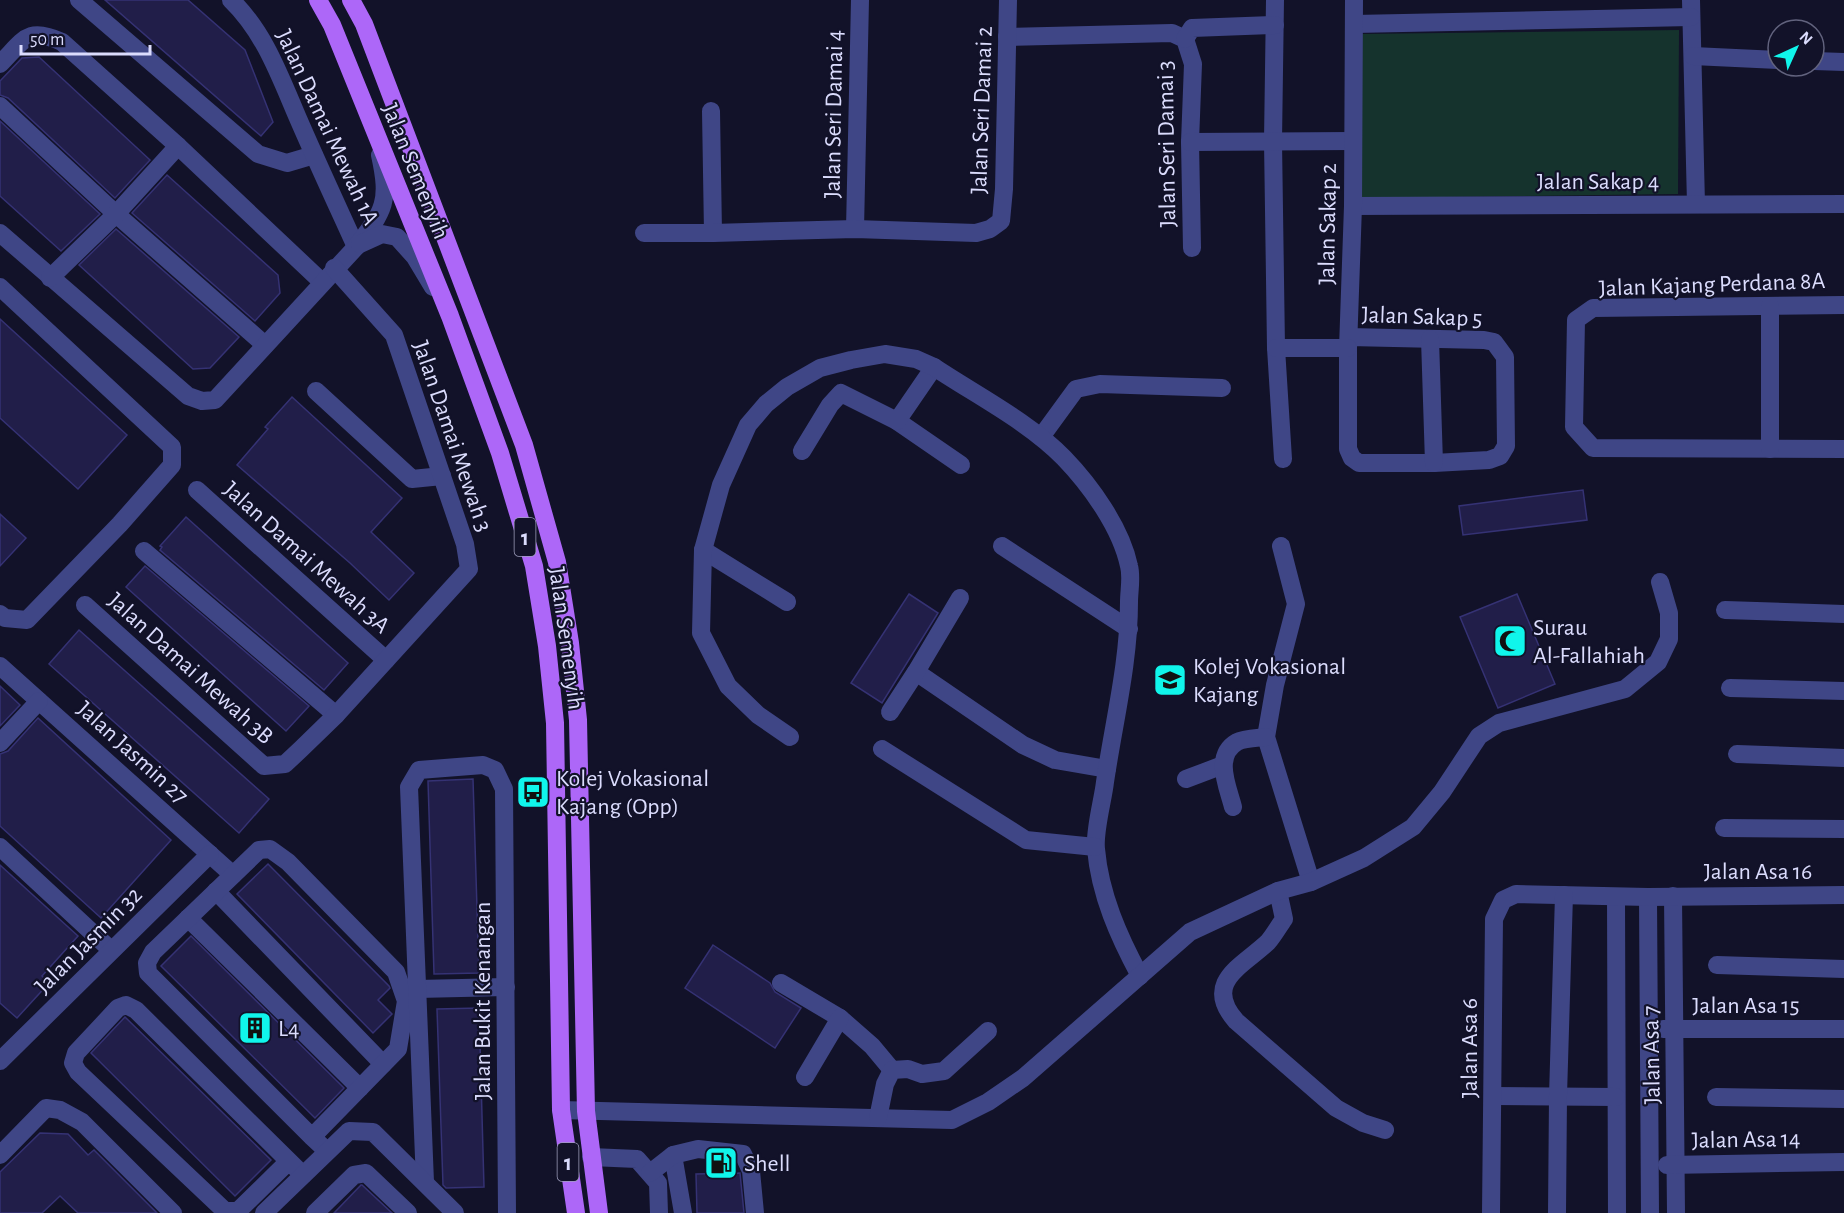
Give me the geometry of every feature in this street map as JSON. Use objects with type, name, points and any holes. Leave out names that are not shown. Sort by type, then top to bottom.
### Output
[{"type":"main road","name":"Jalan Semenyih","points":[[318,0],[332,25],[450,316],[507,475],[534,566],[548,646],[555,723],[561,1110],[576,1213]]},
{"type":"main road","name":"Jalan Semenyih","points":[[351,0],[364,24],[519,434],[557,562],[570,643],[578,720],[586,1111],[599,1213]]},
{"type":"street","points":[[79,0],[258,154],[287,164],[314,155]]},
{"type":"street","name":"Jalan Damai Mewah 1A","points":[[231,0],[247,15],[262,38],[356,246]]},
{"type":"street","name":"Jalan Seri Damai 4","points":[[855,229],[860,0]]},
{"type":"street","name":"Jalan Seri Damai 2","points":[[855,229],[976,233],[990,230],[1001,221],[1004,189],[1008,0]]},
{"type":"street","points":[[1275,0],[1273,141],[1276,348],[1283,459]]},
{"type":"street","name":"Jalan Sakap 2","points":[[1354,0],[1348,449],[1352,458],[1359,463],[1434,463]]},
{"type":"street","points":[[1354,24],[1691,9],[1696,204]]},
{"type":"street","points":[[1185,39],[1192,28],[1275,26]]},
{"type":"street","name":"Jalan Seri Damai 3","points":[[1007,37],[1172,33],[1185,39],[1193,64],[1190,142],[1191,248]]},
{"type":"street","points":[[0,64],[28,36],[45,34],[62,42],[178,146],[322,282]]},
{"type":"street","points":[[1693,56],[1766,59]]},
{"type":"street","points":[[1826,61],[1844,62]]},
{"type":"street","points":[[0,106],[116,214],[265,345]]},
{"type":"street","points":[[711,111],[713,233]]},
{"type":"street","points":[[0,233],[188,396],[201,401],[215,400],[372,226],[383,207],[385,191],[377,140]]},
{"type":"street","points":[[1190,142],[1353,141]]},
{"type":"street","points":[[50,278],[116,214],[178,146]]},
{"type":"street","name":"Jalan Sakap 4","points":[[1353,206],[1844,204]]},
{"type":"street","points":[[644,233],[855,229]]},
{"type":"street","points":[[356,246],[382,234],[397,237],[415,257],[450,316]]},
{"type":"street","name":"Jalan Damai Mewah 3","points":[[334,268],[394,335],[465,544],[469,569],[386,660]]},
{"type":"street","points":[[0,287],[172,447],[172,465],[120,524],[27,620],[5,618],[0,614]]},
{"type":"street","name":"Jalan Kajang Perdana 8A","points":[[1770,449],[1593,448],[1574,427],[1576,320],[1593,308],[1844,304]]},
{"type":"street","points":[[1770,306],[1770,449],[1844,449]]},
{"type":"street","points":[[1430,339],[1434,463]]},
{"type":"street","name":"Jalan Sakap 5","points":[[1276,348],[1430,339],[1494,342],[1505,357],[1506,446],[1500,456],[1489,460],[1434,463]]},
{"type":"street","points":[[790,737],[758,715],[728,686],[701,633],[703,550],[721,485],[748,425],[766,404],[787,387],[820,368],[851,360],[885,354],[916,359],[934,367],[1041,437],[1064,459],[1092,491],[1116,530],[1130,567],[1129,629],[1121,697],[1095,847],[1103,888],[1118,935],[1140,976]]},
{"type":"street","points":[[897,421],[934,367]]},
{"type":"street","points":[[1041,437],[1076,389],[1100,384],[1222,388]]},
{"type":"street","points":[[316,391],[412,479],[442,476]]},
{"type":"street","points":[[802,451],[840,393],[897,421],[961,465]]},
{"type":"street","name":"Jalan Damai Mewah 3A","points":[[197,490],[386,660]]},
{"type":"street","points":[[1002,546],[1129,629]]},
{"type":"street","points":[[1281,546],[1296,604],[1275,686],[1266,738],[1311,882]]},
{"type":"street","points":[[703,550],[787,602]]},
{"type":"street","points":[[144,551],[336,715],[386,660]]},
{"type":"street","points":[[561,1110],[952,1120],[988,1102],[1023,1078],[1190,932],[1278,891],[1311,882],[1364,858],[1413,827],[1442,792],[1479,736],[1499,723],[1625,689],[1658,662],[1669,639],[1669,613],[1660,582]]},
{"type":"street","points":[[890,712],[960,598]]},
{"type":"street","name":"Jalan Damai Mewah 3B","points":[[86,605],[264,766],[285,764],[336,715]]},
{"type":"street","points":[[1725,610],[1844,614]]},
{"type":"street","name":"Jalan Jasmin 27","points":[[0,666],[233,875]]},
{"type":"street","points":[[916,672],[1023,745],[1055,760],[1107,769]]},
{"type":"street","points":[[1730,688],[1844,691]]},
{"type":"street","points":[[0,743],[39,701]]},
{"type":"street","points":[[1233,807],[1222,765],[1227,752],[1238,741],[1266,738]]},
{"type":"street","points":[[882,749],[1026,840],[1095,847]]},
{"type":"street","points":[[1737,754],[1844,758]]},
{"type":"street","name":"Jalan Bukit Kenangan","points":[[417,989],[409,787],[419,770],[483,765],[495,770],[504,789],[507,1213]]},
{"type":"street","points":[[1186,779],[1222,765]]},
{"type":"street","points":[[1724,828],[1844,830]]},
{"type":"street","points":[[0,847],[111,950]]},
{"type":"street","points":[[312,1137],[398,1049],[406,1001],[396,972],[288,862],[270,849],[259,850],[153,952],[147,963],[148,973],[312,1137],[327,1151]]},
{"type":"street","name":"Jalan Jasmin 32","points":[[0,1061],[210,854]]},
{"type":"street","points":[[216,891],[383,1064]]},
{"type":"street","points":[[1278,891],[1284,919],[1269,940],[1232,972],[1222,995],[1226,1010],[1336,1108],[1363,1123],[1385,1130]]},
{"type":"street","name":"Jalan Asa 16","points":[[1516,894],[1616,897],[1844,895]]},
{"type":"street","name":"Jalan Asa 6","points":[[1491,1213],[1494,920],[1503,900],[1516,894]]},
{"type":"street","points":[[1557,1213],[1564,895]]},
{"type":"street","name":"Jalan Asa 7","points":[[1673,896],[1676,1213]]},
{"type":"street","name":"Jalan Asa 7","points":[[1616,897],[1617,1213]]},
{"type":"street","name":"Jalan Asa 7","points":[[1648,897],[1650,1213]]},
{"type":"street","points":[[188,918],[360,1088]]},
{"type":"street","points":[[1717,965],[1844,969]]},
{"type":"street","points":[[781,983],[840,1018],[872,1046],[892,1070]]},
{"type":"street","points":[[425,1182],[417,989],[506,987]]},
{"type":"street","points":[[289,1161],[238,1211],[225,1211],[78,1072],[73,1063],[76,1053],[118,1008],[126,1005],[136,1010],[289,1161],[303,1175]]},
{"type":"street","points":[[805,1077],[840,1018]]},
{"type":"street","name":"Jalan Asa 15","points":[[1649,1029],[1844,1029]]},
{"type":"street","points":[[892,1070],[908,1069],[922,1074],[944,1071],[988,1031]]},
{"type":"street","points":[[878,1118],[885,1084],[892,1070]]},
{"type":"street","points":[[1492,1096],[1616,1098]]},
{"type":"street","points":[[1716,1097],[1844,1099]]},
{"type":"street","points":[[0,1155],[46,1108],[60,1110],[82,1122],[173,1213]]},
{"type":"street","points":[[276,1209],[303,1175],[349,1131],[373,1132],[455,1213]]},
{"type":"street","points":[[650,1173],[673,1155],[698,1149],[743,1154],[751,1171],[755,1213]]},
{"type":"street","points":[[673,1155],[683,1213]]},
{"type":"street","points":[[591,1157],[637,1159],[658,1183],[658,1213]]},
{"type":"street","name":"Jalan Asa 14","points":[[1650,1165],[1844,1162]]},
{"type":"street","points":[[315,1213],[354,1175],[366,1173],[408,1213]]},
{"type":"green space","points":[[1679,30],[1678,194],[1361,198],[1361,34]]},
{"type":"building","points":[[105,0],[188,0],[245,50],[273,122],[261,136]]},
{"type":"building","points":[[39,57],[150,160],[115,198],[8,98],[0,95],[0,81],[22,58]]},
{"type":"building","points":[[0,121],[100,214],[61,251],[0,196]]},
{"type":"building","points":[[167,175],[278,275],[280,293],[255,321],[132,213]]},
{"type":"building","points":[[116,229],[239,337],[210,368],[193,369],[79,265]]},
{"type":"building","points":[[0,319],[127,435],[78,489],[0,418]]},
{"type":"building","points":[[292,397],[402,498],[371,532],[414,573],[389,600],[237,465],[268,429],[265,427]]},
{"type":"building","points":[[1583,490],[1587,520],[1463,535],[1459,506]]},
{"type":"building","points":[[0,514],[26,538],[0,566]]},
{"type":"building","points":[[186,517],[348,663],[324,690],[160,550],[162,547],[160,546]]},
{"type":"building","points":[[145,566],[309,706],[286,731],[126,587]]},
{"type":"building","points":[[909,594],[938,613],[882,703],[851,683]]},
{"type":"building","points":[[1517,594],[1555,684],[1498,708],[1460,617]]},
{"type":"building","points":[[79,630],[269,799],[239,833],[49,664]]},
{"type":"building","points":[[0,686],[20,705],[0,726]]},
{"type":"building","points":[[38,718],[171,840],[101,918],[0,826],[0,754],[8,751]]},
{"type":"building","points":[[473,779],[479,973],[434,974],[428,781]]},
{"type":"building","points":[[268,864],[389,986],[390,988],[378,1000],[392,1014],[373,1033],[237,894]]},
{"type":"building","points":[[0,865],[78,936],[42,976],[49,983],[17,1018],[0,1003]]},
{"type":"building","name":"L4","points":[[191,936],[344,1088],[315,1118],[161,966]]},
{"type":"building","points":[[713,945],[770,983],[775,992],[801,1008],[775,1048],[685,988]]},
{"type":"building","points":[[479,1008],[484,1187],[446,1188],[443,1185],[437,1009]]},
{"type":"building","points":[[125,1017],[271,1160],[235,1196],[91,1053]]},
{"type":"building","points":[[40,1133],[68,1134],[88,1155],[94,1150],[157,1213],[78,1213],[60,1196],[42,1213],[0,1213],[0,1172]]},
{"type":"building","points":[[740,1173],[744,1213],[697,1213],[696,1174]]},
{"type":"building","points":[[362,1185],[392,1213],[334,1213]]},
{"type":"place","name":"Surau Al-Fallahiah","points":[[1510,641]]},
{"type":"place","name":"Kolej Vokasional Kajang","points":[[1170,680]]},
{"type":"place","name":"Kolej Vokasional Kajang (Opp)","points":[[533,792]]},
{"type":"place","name":"L4","points":[[255,1028]]},
{"type":"place","name":"Shell","points":[[721,1163]]}]
